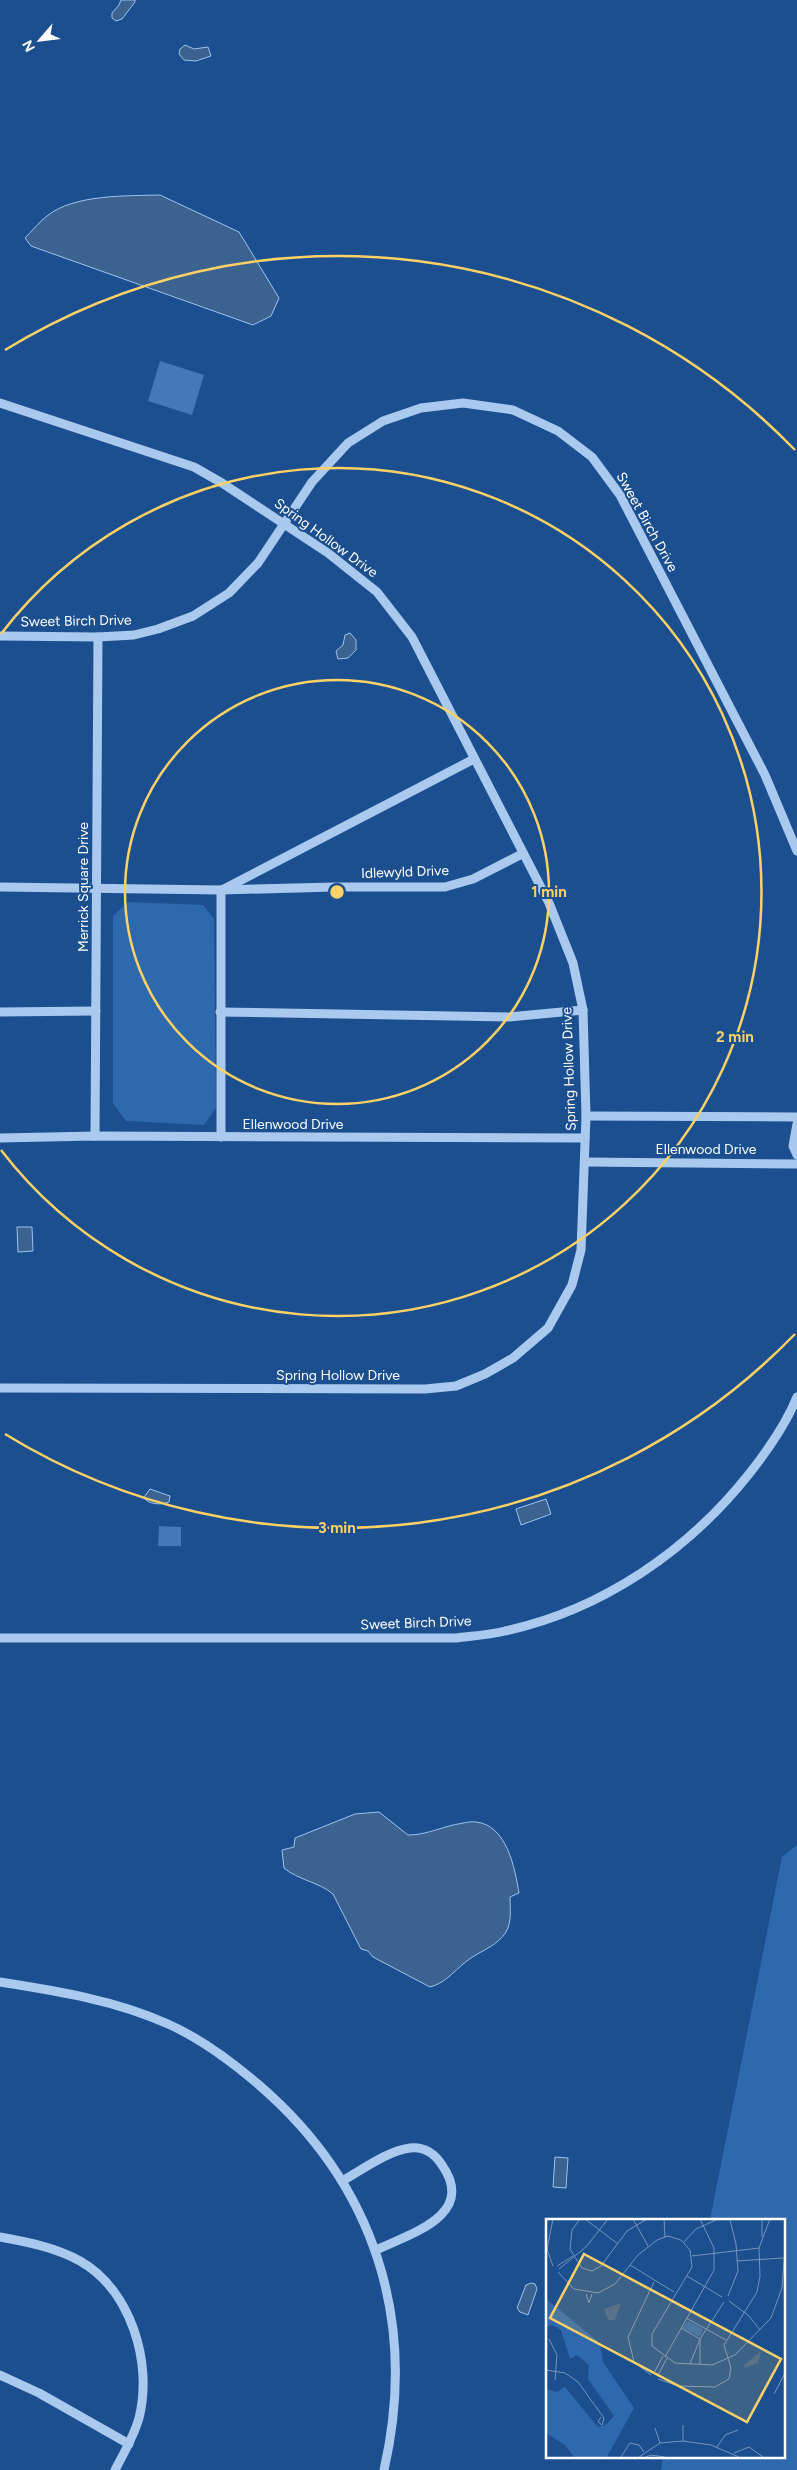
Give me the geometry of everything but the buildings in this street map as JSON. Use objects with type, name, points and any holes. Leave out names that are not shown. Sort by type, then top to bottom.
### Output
[{"type":"street","name":"Spring Hollow Drive","points":[[0,403],[194,467],[328,553],[377,592],[412,637],[522,854],[549,903],[573,963],[583,1010],[586,1116],[585,1162],[578,1258],[572,1285],[548,1328],[513,1358],[485,1374],[456,1386],[425,1390],[0,1388]]},
{"type":"street","name":"Sweet Birch Drive","points":[[0,636],[98,637],[134,634],[158,630],[193,616],[229,593],[258,563],[312,482],[348,443],[383,421],[422,408],[463,403],[513,410],[558,431],[592,457],[620,495],[765,775],[797,851]]},
{"type":"street","name":"Merrick Square Drive","points":[[95,1136],[98,637]]},
{"type":"street","name":"Idlewyld Drive","points":[[221,890],[474,759]]},
{"type":"street","name":"Idlewyld Drive","points":[[0,887],[221,890],[444,887],[474,879],[522,854]]},
{"type":"street","points":[[220,1137],[221,890]]},
{"type":"street","points":[[220,1012],[509,1017],[583,1010]]},
{"type":"street","points":[[0,1012],[96,1011]]},
{"type":"street","points":[[586,1116],[797,1117]]},
{"type":"street","points":[[797,1124],[793,1146],[797,1155]]},
{"type":"street","name":"Ellenwood Drive","points":[[0,1138],[95,1136],[585,1138]]},
{"type":"street","name":"Ellenwood Drive","points":[[585,1162],[797,1164]]},
{"type":"street","name":"Sweet Birch Drive","points":[[0,1638],[456,1638],[504,1632],[549,1619],[583,1605],[626,1583],[675,1550],[725,1504],[789,1417],[797,1396]]},
{"type":"street","points":[[0,1982],[74,1994],[132,2010],[169,2024],[208,2045],[278,2101],[306,2131],[352,2196],[376,2250],[390,2299],[396,2389],[390,2443],[384,2470]]},
{"type":"street","points":[[342,2181],[399,2150],[412,2148],[425,2150],[436,2156],[446,2170],[452,2186],[451,2199],[445,2212],[435,2222],[376,2250]]},
{"type":"street","points":[[0,2237],[28,2242],[64,2253],[81,2262],[100,2276],[123,2306],[140,2352],[143,2376],[142,2404],[129,2444],[116,2470]]},
{"type":"street","points":[[0,2375],[39,2394],[129,2444]]},
{"type":"shaded area","points":[[121,0],[135,0],[135,2],[122,19],[116,21],[112,18],[112,13]]},
{"type":"shaded area","points":[[185,45],[194,49],[208,47],[211,56],[196,61],[184,60],[179,54],[180,49]]},
{"type":"shaded area","points":[[160,195],[239,232],[279,298],[271,316],[253,325],[31,246],[25,238],[47,216],[58,209],[72,204],[117,196]]},
{"type":"shaded area","points":[[350,633],[356,640],[356,650],[348,658],[338,659],[336,651],[343,645],[345,635]]},
{"type":"shaded area","points":[[128,902],[203,905],[214,919],[216,1108],[204,1125],[126,1121],[113,1103],[113,916]]},
{"type":"shaded area","points":[[17,1227],[32,1227],[33,1251],[18,1252]]},
{"type":"shaded area","points":[[150,1489],[170,1496],[169,1502],[159,1504],[148,1502],[144,1497]]},
{"type":"shaded area","points":[[546,1499],[551,1514],[521,1525],[516,1509]]},
{"type":"shaded area","points":[[379,1812],[408,1835],[425,1833],[468,1822],[487,1825],[502,1839],[512,1861],[519,1893],[510,1897],[510,1920],[503,1937],[466,1962],[442,1982],[430,1987],[373,1957],[368,1951],[361,1949],[333,1894],[284,1868],[282,1850],[294,1847],[295,1838],[355,1814]]},
{"type":"shaded area","points":[[797,1845],[797,2470],[661,2470],[663,2458],[784,2458],[784,2219],[710,2219],[782,1857]]},
{"type":"shaded area","points":[[555,2157],[568,2158],[566,2188],[553,2187]]},
{"type":"shaded area","points":[[535,2284],[537,2289],[528,2315],[520,2312],[517,2308],[526,2285]]}]
